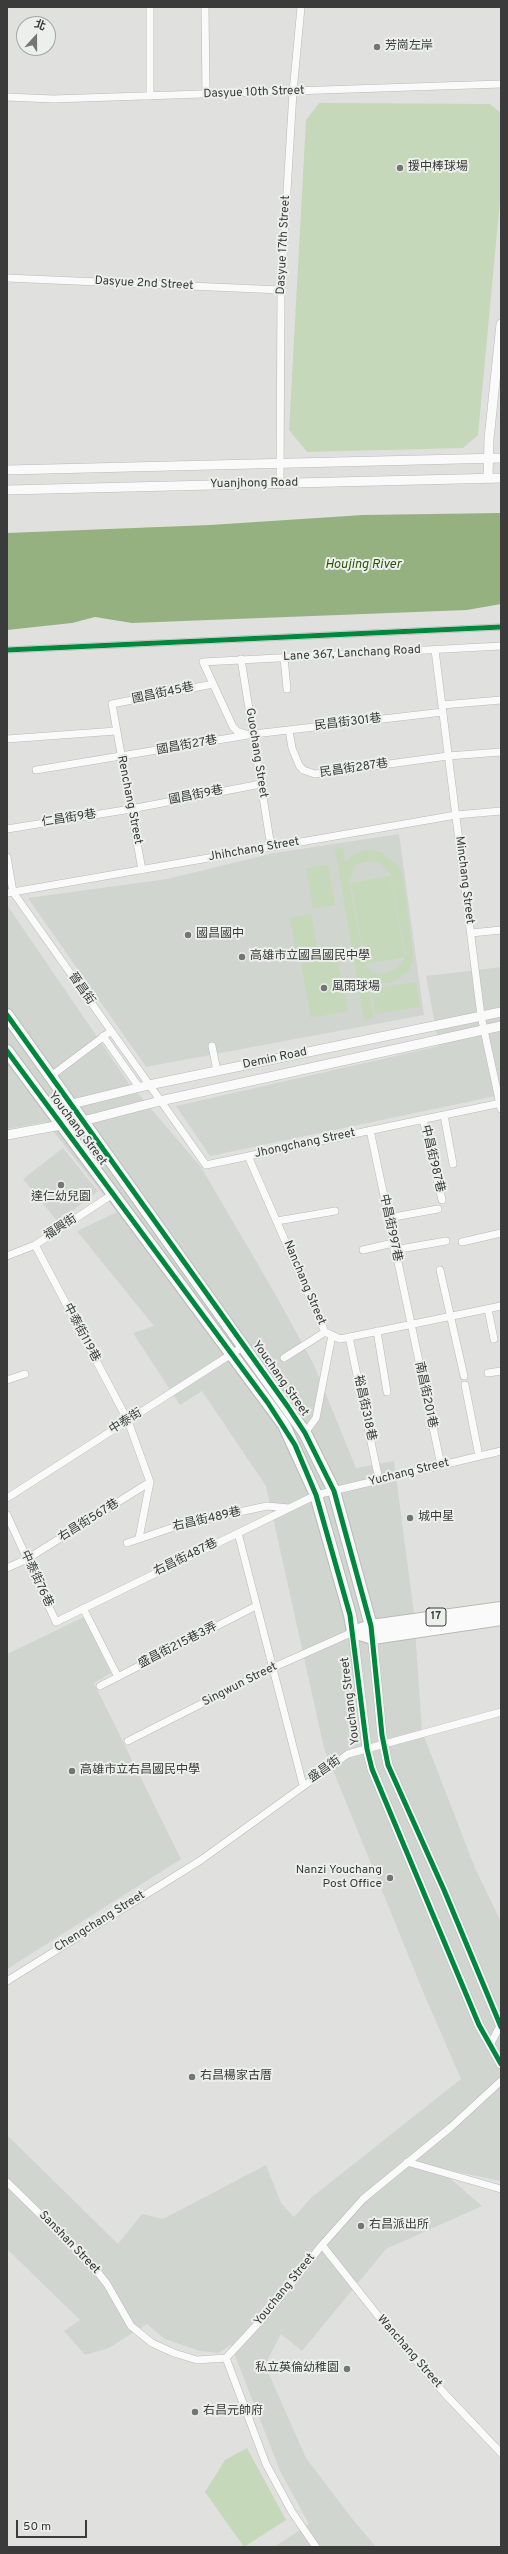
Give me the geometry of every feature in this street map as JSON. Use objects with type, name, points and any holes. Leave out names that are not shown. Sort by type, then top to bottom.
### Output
[{"type":"main road","name":"Youchang Street","points":[[7,1015],[72,1104],[305,1433],[334,1491],[371,1626]]},
{"type":"main road","name":"Youchang Street","points":[[7,1051],[284,1426],[316,1495],[350,1615],[353,1632]]},
{"type":"main road","name":"17","points":[[353,1632],[371,1626],[501,1608]]},
{"type":"main road","name":"17","points":[[353,1632],[373,1638],[501,1619]]},
{"type":"street","points":[[150,7],[150,96]]},
{"type":"street","points":[[205,7],[206,95]]},
{"type":"street","name":"Dasyue 17th Street","points":[[280,483],[281,290],[293,92],[301,7]]},
{"type":"street","name":"Dasyue 10th Street","points":[[7,97],[53,99],[206,95],[501,84]]},
{"type":"street","name":"Dasyue 2nd Street","points":[[7,278],[281,290]]},
{"type":"street","points":[[488,478],[488,458],[501,324]]},
{"type":"street","name":"Yuanjhong Road","points":[[7,470],[501,458]]},
{"type":"street","name":"Yuanjhong Road","points":[[7,490],[501,478]]},
{"type":"street","points":[[7,650],[501,627]]},
{"type":"street","name":"Lane 367, Lanchang Road","points":[[213,684],[203,662],[501,646]]},
{"type":"street","name":"Minchang Street","points":[[435,650],[481,1016],[501,1105]]},
{"type":"street","points":[[284,657],[287,689]]},
{"type":"street","name":"Guochang Street","points":[[241,659],[271,847]]},
{"type":"street","points":[[213,684],[233,727],[240,733],[254,734]]},
{"type":"street","name":"國昌街45巷","points":[[112,704],[213,684]]},
{"type":"street","name":"民昌街301巷","points":[[254,734],[501,700]]},
{"type":"street","name":"Renchang Street","points":[[112,704],[142,870]]},
{"type":"street","name":"民昌街287巷","points":[[289,730],[292,748],[299,765],[303,770],[315,774],[448,756],[501,752]]},
{"type":"street","points":[[7,739],[116,731]]},
{"type":"street","name":"國昌街27巷","points":[[36,770],[254,734]]},
{"type":"street","name":"國昌街9巷","points":[[131,809],[261,784]]},
{"type":"street","name":"仁昌街9巷","points":[[7,829],[131,809]]},
{"type":"street","name":"Jhihchang Street","points":[[10,892],[456,815],[501,811]]},
{"type":"street","points":[[7,857],[10,892]]},
{"type":"street","name":"晉昌街","points":[[10,892],[149,1085]]},
{"type":"street","points":[[471,933],[501,930]]},
{"type":"street","name":"Demin Road","points":[[72,1104],[149,1085],[501,1012]]},
{"type":"street","name":"Demin Road","points":[[7,1134],[83,1121],[160,1101],[501,1026]]},
{"type":"street","points":[[51,1076],[111,1031]]},
{"type":"street","points":[[103,1036],[139,1088]]},
{"type":"street","points":[[212,1046],[217,1071]]},
{"type":"street","name":"Jhongchang Street","points":[[149,1085],[206,1165],[423,1119],[501,1105]]},
{"type":"street","points":[[60,1124],[72,1104]]},
{"type":"street","points":[[444,1115],[453,1164]]},
{"type":"street","name":"中昌街987巷","points":[[423,1119],[442,1200]]},
{"type":"street","name":"中昌街997巷","points":[[370,1130],[410,1325]]},
{"type":"street","name":"Nanchang Street","points":[[248,1156],[328,1334],[340,1339],[501,1306]]},
{"type":"street","name":"福興街","points":[[7,1256],[35,1245],[113,1194]]},
{"type":"street","points":[[388,1218],[438,1209]]},
{"type":"street","points":[[277,1221],[335,1211]]},
{"type":"street","points":[[462,1242],[501,1233]]},
{"type":"street","points":[[363,1250],[446,1241]]},
{"type":"street","name":"中泰街119巷","points":[[35,1245],[128,1421],[150,1482]]},
{"type":"street","points":[[440,1270],[464,1376]]},
{"type":"street","points":[[488,1309],[494,1339]]},
{"type":"street","name":"南昌街201巷","points":[[410,1325],[440,1465]]},
{"type":"street","points":[[377,1332],[387,1392]]},
{"type":"street","points":[[284,1358],[328,1334]]},
{"type":"street","points":[[305,1433],[316,1418],[328,1334]]},
{"type":"street","name":"裕昌街318巷","points":[[350,1337],[379,1480]]},
{"type":"street","name":"中泰街","points":[[7,1498],[232,1356],[244,1346]]},
{"type":"street","points":[[488,1374],[501,1371]]},
{"type":"street","points":[[7,1380],[25,1374]]},
{"type":"street","points":[[465,1385],[479,1456]]},
{"type":"street","name":"Yuchang Street","points":[[316,1495],[501,1450]]},
{"type":"street","points":[[139,1538],[150,1482]]},
{"type":"street","name":"右昌街567巷","points":[[7,1568],[27,1559],[150,1482]]},
{"type":"street","name":"右昌街487巷","points":[[56,1622],[316,1495]]},
{"type":"street","name":"右昌街489巷","points":[[127,1543],[183,1524],[267,1506],[289,1508]]},
{"type":"street","name":"中泰街76巷","points":[[7,1515],[56,1622]]},
{"type":"street","points":[[238,1533],[272,1668],[304,1785]]},
{"type":"street","name":"盛昌街215巷3弄","points":[[100,1686],[256,1606]]},
{"type":"street","points":[[83,1608],[118,1677]]},
{"type":"street","points":[[371,1626],[384,1745],[388,1765],[444,1890],[501,2026],[490,2045]]},
{"type":"street","name":"Singwun Street","points":[[128,1741],[272,1668],[353,1632]]},
{"type":"street","name":"Youchang Street","points":[[353,1632],[367,1749],[372,1769],[479,2025],[501,2064]]},
{"type":"street","name":"盛昌街","points":[[7,1982],[201,1860],[348,1754],[501,1712]]},
{"type":"street","name":"Youchang Street","points":[[226,2358],[264,2318],[322,2245],[363,2199],[451,2127],[501,2081]]},
{"type":"street","points":[[407,2162],[501,2189]]},
{"type":"street","name":"Sanshan Street","points":[[7,2182],[92,2265],[107,2284],[131,2326],[152,2343],[174,2353],[197,2360],[226,2358]]},
{"type":"street","name":"Wanchang Street","points":[[322,2245],[387,2328],[445,2394],[501,2453]]},
{"type":"street","points":[[226,2358],[266,2464],[292,2512],[316,2547]]},
{"type":"shaded area","points":[[319,103],[490,104],[501,113],[501,190],[478,435],[463,448],[307,452],[289,430],[306,120]]},
{"type":"shaded area","name":"高雄市立國昌國民中學","points":[[399,834],[424,1015],[146,1067],[28,898],[167,879],[274,853]]},
{"type":"shaded area","points":[[343,848],[345,862],[354,854],[368,850],[381,852],[398,866],[402,872],[413,960],[408,972],[390,983],[376,983],[367,980],[374,1018],[364,1020],[335,849]],"holes":[[[369,861],[379,862],[390,873],[406,955],[398,968],[385,974],[372,972],[365,965],[349,881],[355,865]]]},
{"type":"shaded area","points":[[328,865],[335,905],[313,909],[306,868]]},
{"type":"shaded area","points":[[390,876],[405,957],[366,964],[351,883]]},
{"type":"shaded area","points":[[7,905],[128,1082],[201,1167],[277,1297],[314,1365],[356,1468],[394,1461],[414,1614],[422,1731],[475,1868],[501,1922],[501,2181],[438,2168],[482,2206],[386,2249],[302,2351],[281,2334],[265,2365],[306,2458],[350,2516],[376,2547],[274,2547],[309,2524],[280,2471],[231,2345],[218,2353],[200,2351],[165,2339],[147,2324],[109,2348],[85,2355],[64,2331],[80,2320],[7,2249],[7,2135],[118,2244],[142,2214],[163,2219],[266,2165],[281,2203],[294,2217],[312,2197],[461,2079],[424,1994],[324,1748],[266,1486],[202,1391],[180,1405],[133,1333],[154,1326],[77,1231],[117,1212],[46,1122],[7,1129]]},
{"type":"shaded area","points":[[311,914],[319,953],[297,957],[290,918]]},
{"type":"shaded area","name":"風雨球場","points":[[337,957],[348,1011],[311,1018],[301,964]]},
{"type":"shaded area","points":[[501,967],[501,1095],[210,1156],[176,1106],[439,1046],[426,976]]},
{"type":"shaded area","points":[[416,982],[420,1007],[375,1014],[371,989]]},
{"type":"shaded area","name":"達仁幼兒園","points":[[63,1148],[98,1191],[58,1222],[23,1179]]},
{"type":"shaded area","name":"高雄市立右昌國民中學","points":[[84,1617],[111,1673],[94,1683],[181,1859],[7,1969],[7,1654]]},
{"type":"shaded area","points":[[247,2448],[286,2520],[244,2547],[205,2492],[225,2460]]},
{"type":"water","name":"Houjing River","points":[[501,513],[501,604],[467,610],[132,623],[95,617],[72,623],[7,630],[7,533],[210,525],[363,515]]},
{"type":"cycle path","points":[[7,650],[501,627]]},
{"type":"cycle path","points":[[7,1015],[288,1407],[305,1433],[334,1491],[371,1626],[382,1735],[388,1765],[444,1890],[501,2027]]},
{"type":"cycle path","points":[[7,1051],[268,1403],[295,1445],[316,1495],[350,1615],[367,1749],[372,1769],[479,2025],[501,2064]]},
{"type":"place","name":"芳崗左岸","points":[[377,47]]},
{"type":"place","name":"援中棒球場","points":[[400,168]]},
{"type":"place","name":"國昌國中","points":[[188,935]]},
{"type":"place","name":"高雄市立國昌國民中學","points":[[242,957]]},
{"type":"place","name":"風雨球場","points":[[324,988]]},
{"type":"place","name":"達仁幼兒園","points":[[61,1185]]},
{"type":"place","name":"城中星","points":[[410,1518]]},
{"type":"place","name":"高雄市立右昌國民中學","points":[[72,1771]]},
{"type":"place","name":"Nanzi Youchang Post Office","points":[[390,1878]]},
{"type":"place","name":"右昌楊家古厝","points":[[192,2077]]},
{"type":"place","name":"右昌派出所","points":[[361,2226]]},
{"type":"place","name":"私立英倫幼稚園","points":[[347,2369]]},
{"type":"place","name":"右昌元帥府","points":[[195,2412]]}]
